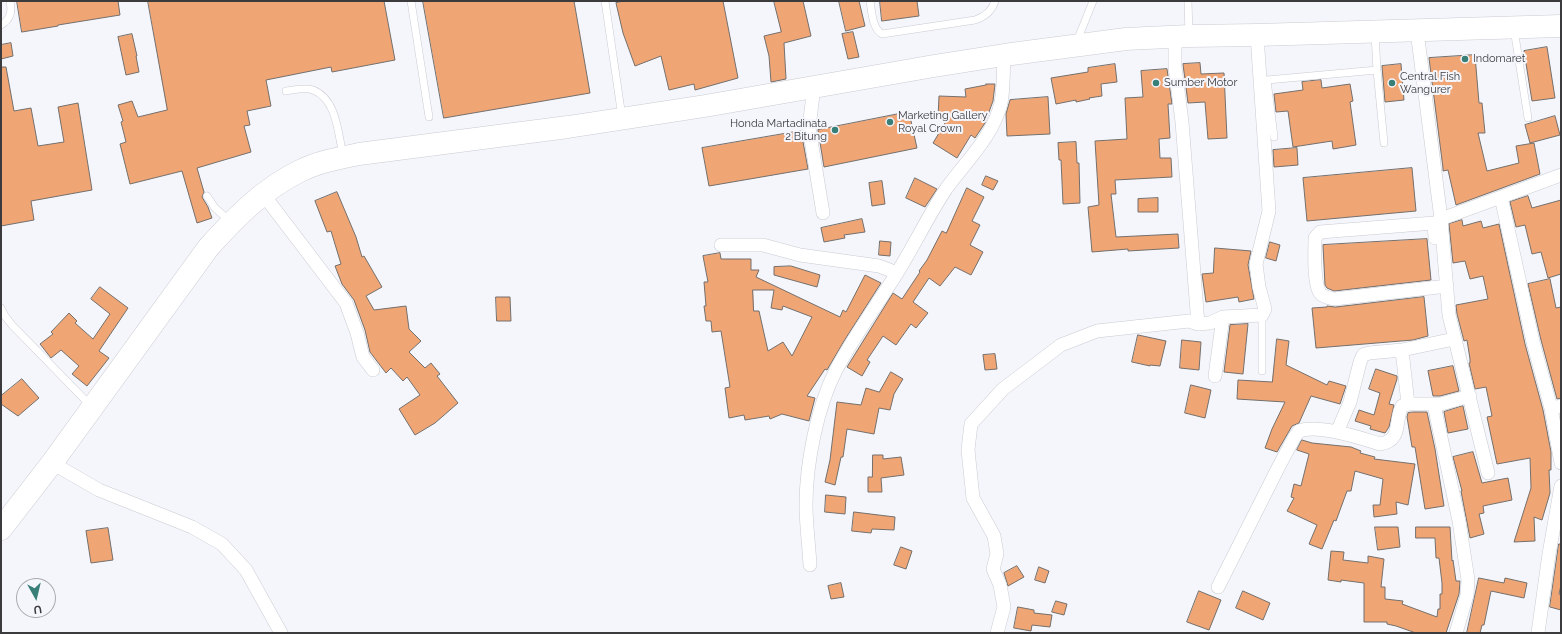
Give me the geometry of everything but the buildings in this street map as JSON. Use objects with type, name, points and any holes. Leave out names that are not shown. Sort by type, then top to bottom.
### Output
[{"type":"highway","points":[[1,529],[52,463],[208,248],[231,222],[263,194],[300,171],[344,157],[622,119],[1004,55],[1076,45],[1182,36],[1417,31],[1561,26]]},
{"type":"street","points":[[1417,31],[1441,219],[1443,286]]},
{"type":"street","points":[[997,633],[1004,607],[1000,585],[993,569],[997,554],[994,536],[973,498],[968,450],[971,424],[1004,389],[1061,345],[1097,331],[1189,321],[1198,324],[1210,323],[1223,317],[1262,315],[1265,308],[1259,287],[1256,264],[1269,211],[1257,35]]},
{"type":"street","points":[[1182,36],[1175,67],[1182,122],[1198,324]]},
{"type":"street","points":[[810,565],[806,505],[808,475],[823,399],[836,370],[858,332],[898,273],[946,190],[988,132],[997,117],[1003,88],[1004,55]]},
{"type":"street","points":[[814,86],[809,128],[823,213]]},
{"type":"street","points":[[1441,219],[1561,175]]},
{"type":"street","points":[[263,194],[346,303],[357,333],[362,358],[373,370]]},
{"type":"street","points":[[1501,197],[1534,342],[1556,407],[1561,463]]},
{"type":"street","points":[[1443,286],[1334,299],[1325,297],[1320,293],[1316,283],[1315,238],[1320,232],[1434,222],[1443,286],[1454,339],[1463,366],[1488,473]]},
{"type":"street","points":[[721,245],[763,245],[819,258],[879,266],[898,273]]},
{"type":"street","points":[[1215,376],[1223,317]]},
{"type":"street","points":[[1337,432],[1350,402],[1363,355],[1369,353],[1402,350],[1454,339]]},
{"type":"street","points":[[1402,350],[1408,404]]},
{"type":"street","points":[[1218,587],[1272,479],[1298,432],[1308,429],[1337,432],[1380,444],[1386,443],[1395,436],[1401,408],[1408,404],[1434,405],[1470,396]]},
{"type":"street","points":[[1434,405],[1459,521],[1468,580],[1467,595],[1456,633]]},
{"type":"street","points":[[52,463],[99,490],[192,527],[222,544],[246,570],[281,633]]},
{"type":"street","points":[[1538,633],[1549,554],[1561,486]]},
{"type":"lane","points":[[1,25],[10,17],[10,1]]},
{"type":"lane","points":[[411,1],[429,118]]},
{"type":"lane","points":[[605,1],[622,119]]},
{"type":"lane","points":[[870,1],[875,26],[877,31],[882,34],[982,18],[994,6],[994,1]]},
{"type":"lane","points":[[1076,45],[1093,1]]},
{"type":"lane","points":[[1182,36],[1188,1]]},
{"type":"lane","points":[[1514,28],[1528,118]]},
{"type":"lane","points":[[1375,32],[1384,143]]},
{"type":"lane","points":[[1274,137],[1267,80],[1377,70]]},
{"type":"lane","points":[[286,91],[301,89],[312,90],[323,95],[330,104],[335,118],[344,157]]},
{"type":"lane","points":[[207,196],[215,208],[231,222]]},
{"type":"lane","points":[[1,308],[12,325],[92,407]]},
{"type":"lane","points":[[1262,315],[1262,371]]},
{"type":"place","name":"Indomaret","points":[[1465,59]]},
{"type":"place","name":"Sumber Motor","points":[[1156,83]]},
{"type":"place","name":"Central Fish Wangurer","points":[[1392,83]]},
{"type":"place","name":"Marketing Gallery Royal Crown","points":[[890,122]]},
{"type":"place","name":"Honda Martadinata 2 Bitung","points":[[835,130]]}]
